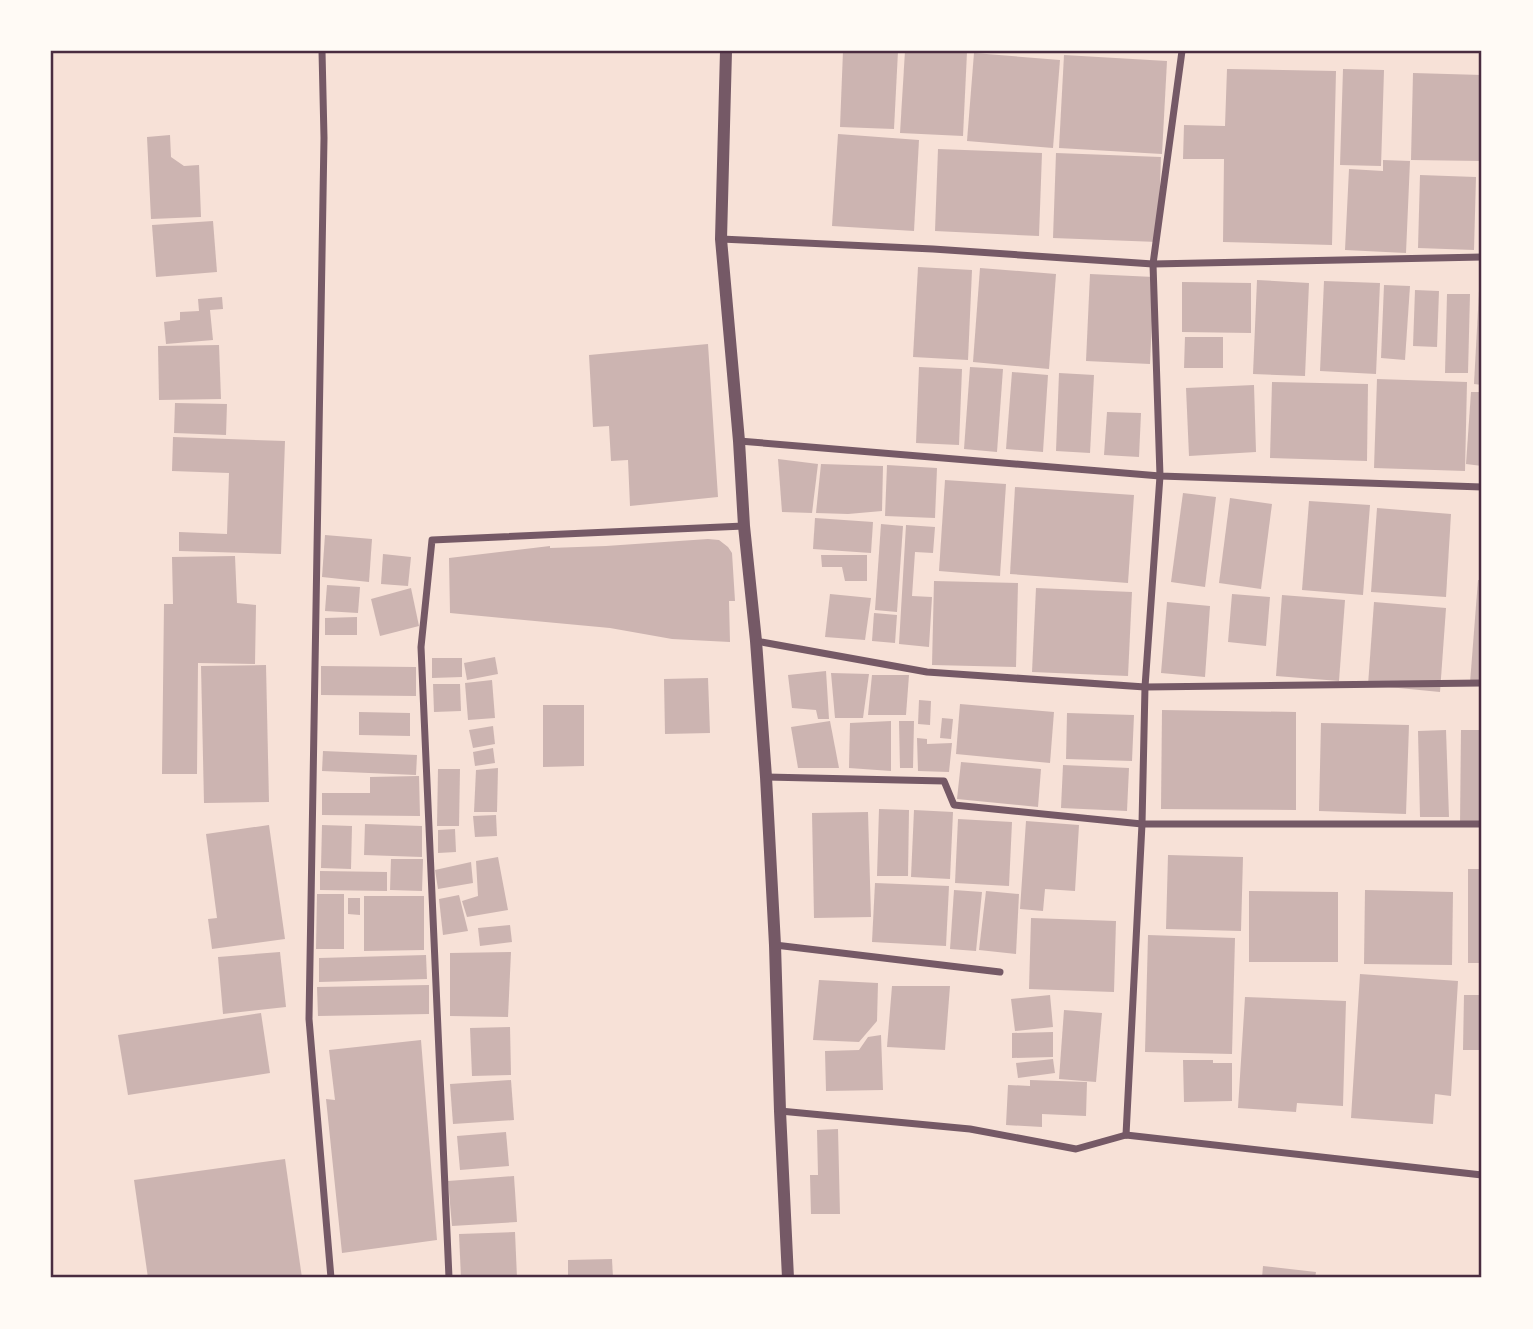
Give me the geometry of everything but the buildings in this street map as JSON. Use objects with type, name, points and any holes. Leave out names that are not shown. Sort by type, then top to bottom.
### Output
[{"type":"street","points":[[322,51],[324,138],[309,1019],[331,1278]]},
{"type":"street","points":[[726,51],[721,239],[766,777],[788,1278]]},
{"type":"street","points":[[1126,1135],[1142,824],[1145,687],[1160,476],[1153,264],[1182,51]]},
{"type":"street","points":[[721,239],[933,249],[1153,264],[1482,257]]},
{"type":"street","points":[[739,441],[1160,476],[1482,486]]},
{"type":"street","points":[[449,1278],[421,647],[432,540],[744,526]]},
{"type":"street","points":[[756,641],[927,672],[1145,687],[1482,683]]},
{"type":"street","points":[[766,777],[943,781],[954,805],[1142,824],[1482,824]]},
{"type":"street","points":[[775,945],[1000,972]]},
{"type":"street","points":[[780,1111],[970,1129],[1076,1149],[1126,1135],[1482,1174]]}]
